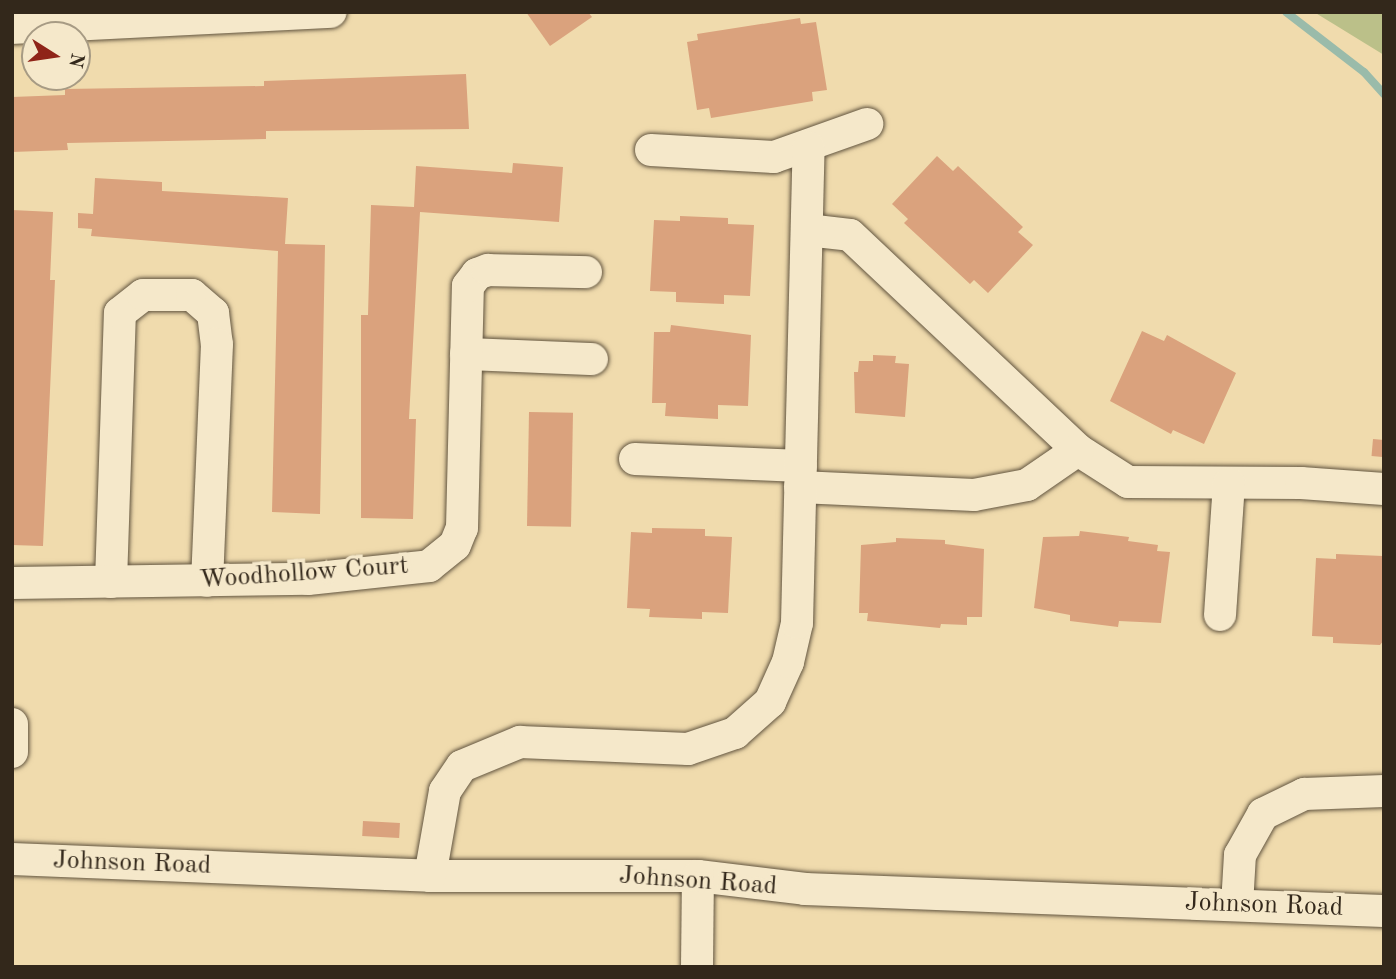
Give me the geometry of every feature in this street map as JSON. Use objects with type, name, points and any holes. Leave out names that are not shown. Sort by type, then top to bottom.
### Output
[{"type":"street","points":[[12,28],[331,12]]},
{"type":"street","points":[[650,150],[774,157],[809,147],[867,124]]},
{"type":"street","points":[[430,876],[436,821],[445,791],[462,766],[520,742],[688,749],[735,733],[770,702],[789,662],[797,623],[809,147]]},
{"type":"street","points":[[807,230],[850,236],[1078,450],[1128,482],[1229,482],[1384,489]]},
{"type":"street","name":"Woodhollow Court","points":[[12,583],[308,579],[429,566],[445,556],[462,528],[468,286],[477,274],[488,270],[586,272]]},
{"type":"street","points":[[111,582],[120,313],[144,295],[192,295],[213,313],[216,344],[207,581]]},
{"type":"street","points":[[466,354],[592,359]]},
{"type":"street","points":[[635,459],[974,495],[1027,485],[1078,450]]},
{"type":"street","points":[[1220,615],[1229,482]]},
{"type":"street","points":[[12,724],[12,752]]},
{"type":"street","points":[[1237,905],[1240,855],[1264,814],[1304,794],[1384,791]]},
{"type":"street","name":"Johnson Road","points":[[12,859],[430,876],[698,876],[805,889],[1384,911]]},
{"type":"street","points":[[697,967],[698,876]]},
{"type":"green space","points":[[1314,12],[1384,12],[1384,55]]},
{"type":"building","points":[[526,12],[588,12],[592,17],[550,46]]},
{"type":"building","points":[[800,18],[801,24],[816,22],[827,90],[812,92],[813,101],[711,118],[709,108],[697,110],[687,42],[698,40],[697,34]]},
{"type":"building","points":[[466,74],[469,129],[266,131],[266,139],[67,143],[68,150],[12,152],[12,97],[65,95],[65,91],[91,91],[91,89],[264,86],[264,81]]},
{"type":"building","points":[[937,156],[953,171],[958,166],[1023,227],[1018,232],[1033,245],[988,293],[974,280],[970,284],[904,223],[908,219],[892,204]]},
{"type":"building","points":[[513,163],[563,167],[559,222],[420,212],[409,419],[416,419],[413,519],[361,518],[361,315],[368,315],[371,205],[414,207],[416,166],[512,173]]},
{"type":"building","points":[[95,178],[162,182],[162,191],[288,198],[285,244],[325,245],[320,514],[272,512],[278,251],[91,236],[92,229],[78,228],[78,213],[93,214]]},
{"type":"building","points":[[12,210],[53,212],[50,280],[55,280],[43,546],[12,545]]},
{"type":"building","points":[[680,216],[728,218],[728,224],[754,225],[750,296],[724,295],[724,304],[676,302],[676,292],[650,291],[654,220],[680,221]]},
{"type":"building","points":[[671,325],[751,335],[748,406],[718,405],[718,419],[665,416],[666,403],[652,403],[654,332],[670,332]]},
{"type":"building","points":[[1142,331],[1164,341],[1167,335],[1236,373],[1204,444],[1173,430],[1171,434],[1110,401]]},
{"type":"building","points":[[873,355],[896,356],[895,363],[909,364],[905,417],[855,413],[854,372],[858,372],[859,361],[873,361]]},
{"type":"building","points":[[529,412],[573,413],[571,527],[527,526]]},
{"type":"building","points":[[1373,439],[1384,440],[1382,457],[1372,456]]},
{"type":"building","points":[[652,528],[705,529],[705,536],[732,537],[728,613],[702,612],[702,619],[649,617],[650,609],[627,608],[631,532],[652,533]]},
{"type":"building","points":[[1080,531],[1129,537],[1128,541],[1158,545],[1157,551],[1170,552],[1161,623],[1119,621],[1118,627],[1070,621],[1070,615],[1034,608],[1043,537],[1079,536]]},
{"type":"building","points":[[896,538],[945,540],[945,544],[984,549],[982,617],[967,617],[967,625],[941,624],[940,628],[867,621],[868,613],[859,613],[861,545],[896,542]]},
{"type":"building","points":[[1336,554],[1383,556],[1384,640],[1380,645],[1333,643],[1333,637],[1312,636],[1316,558],[1336,559]]},
{"type":"building","points":[[363,821],[400,823],[399,838],[362,836]]},
{"type":"waterway","points":[[1286,12],[1364,72],[1384,94]]}]
